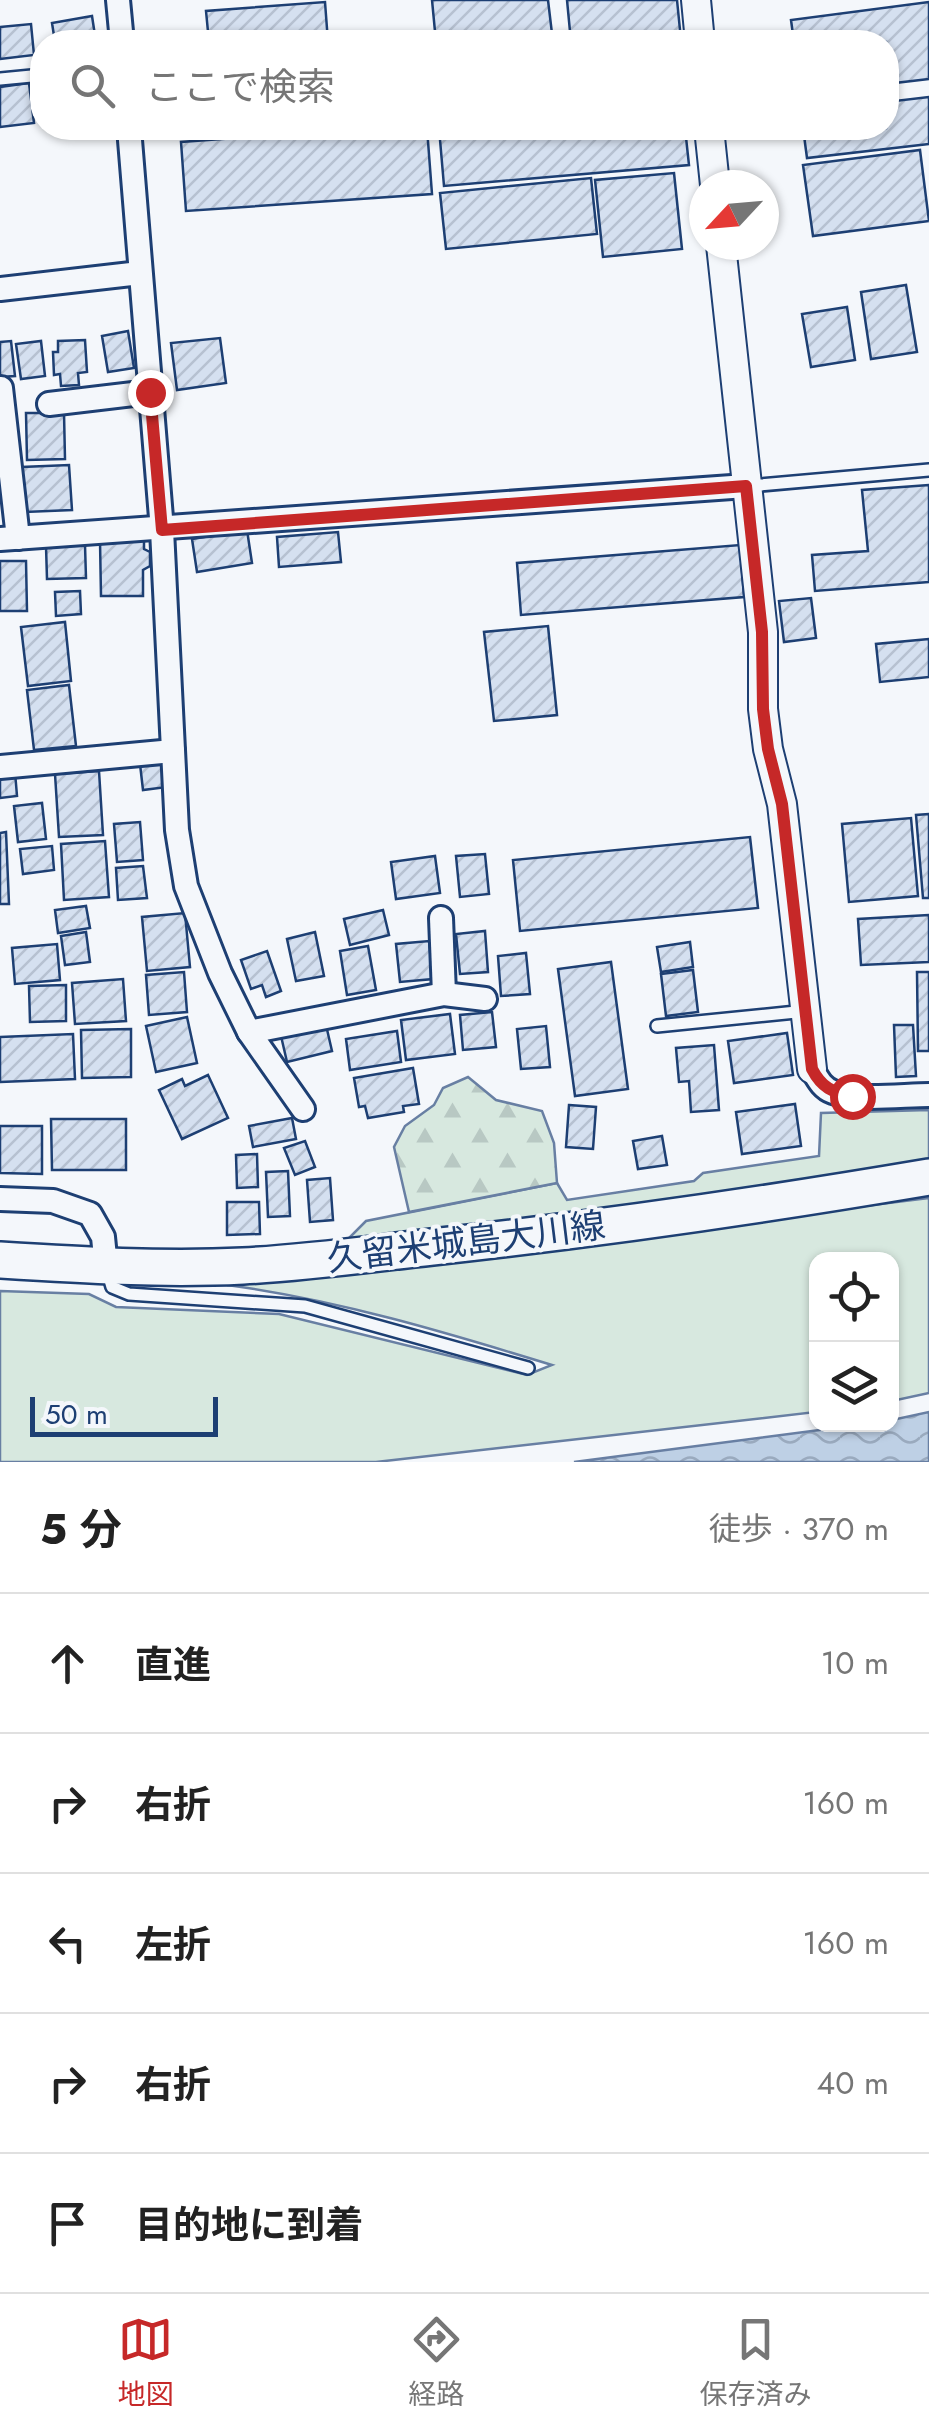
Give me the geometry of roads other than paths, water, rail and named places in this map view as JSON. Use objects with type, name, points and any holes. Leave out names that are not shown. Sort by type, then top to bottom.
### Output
[{"type":"main road","name":"久留米城島大川線","points":[[0,1260],[106,1267],[242,1266],[312,1260],[636,1222],[929,1178]]},
{"type":"street","points":[[118,0],[121,30]]},
{"type":"street","points":[[696,0],[699,30]]},
{"type":"street","points":[[129,140],[162,530],[177,830],[186,886],[220,973],[249,1032],[303,1108]]},
{"type":"street","points":[[710,140],[713,170]]},
{"type":"street","points":[[723,260],[762,632],[763,709],[782,804],[812,1069],[820,1083],[832,1092],[852,1096],[929,1095]]},
{"type":"street","points":[[0,289],[140,273]]},
{"type":"street","points":[[1,388],[9,538],[746,486]]},
{"type":"street","points":[[49,404],[150,392]]},
{"type":"street","points":[[0,767],[173,751]]},
{"type":"street","points":[[442,918],[444,994]]},
{"type":"street","points":[[249,1032],[444,994],[484,999]]},
{"type":"street","points":[[0,1199],[53,1201],[90,1214],[103,1237],[106,1267]]},
{"type":"lane","points":[[0,79],[30,76]]},
{"type":"lane","points":[[746,486],[929,470]]},
{"type":"lane","points":[[657,1026],[806,1011]]},
{"type":"lane","points":[[106,1267],[112,1287],[129,1294],[305,1306],[528,1368]]},
{"type":"water","points":[[929,1412],[929,1462],[574,1462],[809,1431],[899,1432],[899,1418]]}]
